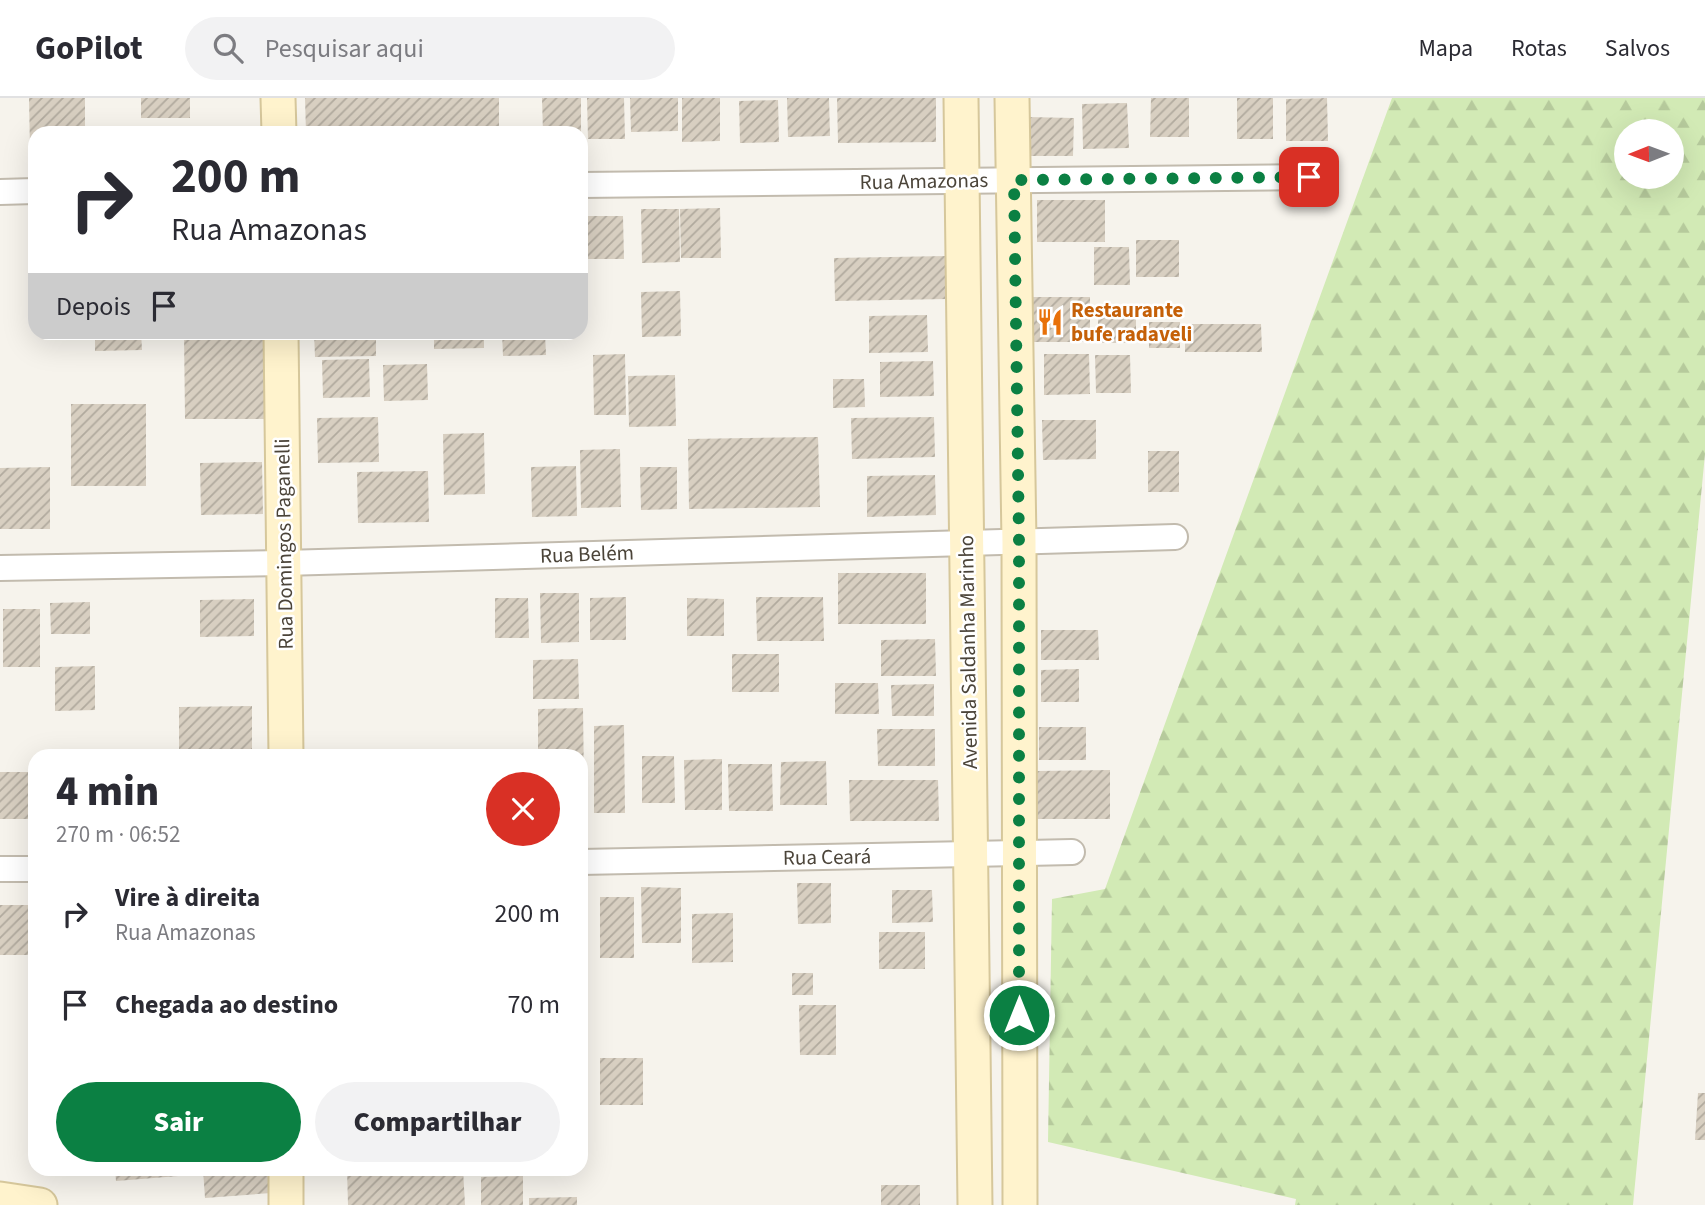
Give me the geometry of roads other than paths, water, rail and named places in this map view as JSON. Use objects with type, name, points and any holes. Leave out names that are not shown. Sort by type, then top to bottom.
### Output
[{"type":"street","points":[[278,98],[279,126]]},
{"type":"street","name":"Avenida Saldanha Marinho","points":[[961,98],[975,1205]]},
{"type":"street","points":[[1012,98],[1019,542],[1020,1205]]},
{"type":"street","name":"Rua Amazonas","points":[[588,185],[1309,177]]},
{"type":"street","points":[[0,192],[28,191]]},
{"type":"street","name":"Rua Domingos Paganelli","points":[[281,340],[286,749]]},
{"type":"street","name":"Rua Belém","points":[[0,568],[284,563],[1175,537]]},
{"type":"street","name":"Rua Ceará","points":[[588,863],[1072,852]]},
{"type":"street","points":[[0,869],[28,869]]},
{"type":"street","points":[[286,1176],[286,1205]]},
{"type":"street","points":[[0,1199],[40,1205]]},
{"type":"place","name":"Restaurante bufe radaveli","points":[[1050,322]]}]
